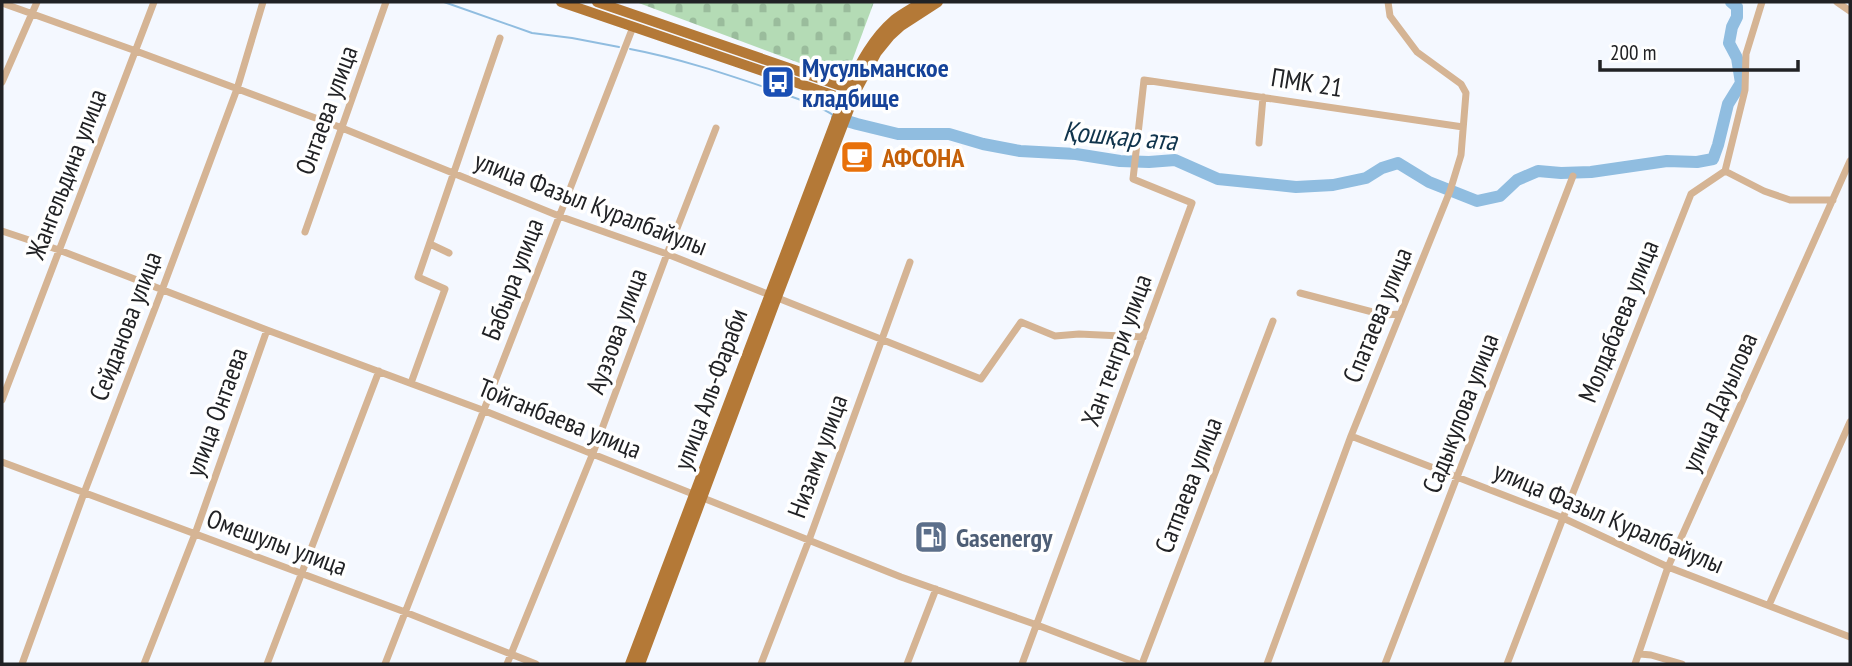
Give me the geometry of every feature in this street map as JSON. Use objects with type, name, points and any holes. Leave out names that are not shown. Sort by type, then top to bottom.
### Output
[{"type":"main road","points":[[561,2],[848,100]]},
{"type":"main road","points":[[597,2],[848,100]]},
{"type":"main road","points":[[848,100],[870,47],[896,19],[922,2]]},
{"type":"main road","points":[[848,100],[890,36],[938,2]]},
{"type":"main road","name":"улица Аль-Фараби","points":[[630,664],[698,496],[848,100]]},
{"type":"main road","name":"улица Аль-Фараби","points":[[640,664],[698,496]]},
{"type":"street","points":[[2,82],[37,2]]},
{"type":"street","name":"Жангельдина улица","points":[[2,400],[154,2]]},
{"type":"street","name":"Сейданова улица","points":[[22,664],[237,89],[263,2]]},
{"type":"street","name":"Онтаева улица","points":[[305,232],[386,2]]},
{"type":"street","name":"Спатаева улица","points":[[1267,664],[1351,436],[1450,191],[1461,155],[1466,93],[1461,84],[1417,52],[1390,16],[1388,2]]},
{"type":"street","points":[[1762,2],[1746,54],[1745,90],[1725,171],[1764,191],[1790,200],[1833,200]]},
{"type":"street","points":[[1837,2],[1850,11]]},
{"type":"street","name":"улица Фазыл Куралбайулы","points":[[2,3],[342,128],[559,216],[667,254],[981,379],[1021,322],[1055,336],[1079,334],[1143,337]]},
{"type":"street","name":"Бабыра улица","points":[[385,664],[633,27]]},
{"type":"street","points":[[411,383],[445,289],[418,277],[500,38]]},
{"type":"street","name":"ПМК 21","points":[[1144,80],[1464,127]]},
{"type":"street","name":"Хан тенгри улица","points":[[1022,664],[1192,203],[1133,179],[1144,80]]},
{"type":"street","points":[[1259,143],[1264,97]]},
{"type":"street","name":"Ауэзова улица","points":[[507,664],[593,453],[716,128]]},
{"type":"street","name":"улица Дауылова","points":[[1635,664],[1668,567],[1850,162]]},
{"type":"street","name":"Молдабаева улица","points":[[1507,664],[1691,194],[1725,171]]},
{"type":"street","name":"Садыкулова улица","points":[[1385,664],[1573,176]]},
{"type":"street","name":"Тойганбаева улица","points":[[2,231],[59,250],[485,411],[901,577],[1140,664]]},
{"type":"street","points":[[430,244],[450,253]]},
{"type":"street","name":"Низами улица","points":[[761,664],[910,262]]},
{"type":"street","points":[[1300,293],[1384,315],[1400,314]]},
{"type":"street","name":"Сатпаева улица","points":[[1140,664],[1273,321]]},
{"type":"street","name":"улица Онтаева","points":[[144,664],[195,534],[267,330]]},
{"type":"street","points":[[268,664],[379,371]]},
{"type":"street","points":[[1769,605],[1850,422]]},
{"type":"street","name":"улица Фазыл Куралбайулы","points":[[1351,436],[1563,518],[1668,567],[1850,637]]},
{"type":"street","name":"Омешулы улица","points":[[2,462],[405,612],[536,664]]},
{"type":"street","points":[[908,664],[936,589]]},
{"type":"street","points":[[1640,654],[1682,664]]},
{"type":"green space","points":[[636,2],[874,2],[845,80]]},
{"type":"waterway","points":[[444,2],[532,33],[619,47]]},
{"type":"waterway","name":"Қошқар ата","points":[[837,118],[898,134],[949,134],[1020,151],[1076,154],[1120,161],[1175,160],[1218,179],[1296,187],[1333,185],[1366,178],[1382,168],[1398,163],[1429,182],[1477,201],[1500,196],[1517,180],[1538,171],[1591,172],[1667,161],[1697,162],[1713,159],[1728,104],[1741,83],[1737,58],[1729,43],[1737,17],[1737,7],[1731,2]]},
{"type":"waterway","points":[[630,49],[738,78],[811,104],[833,115]]},
{"type":"place","name":"Мусульманское кладбище","points":[[778,82]]},
{"type":"place","name":"АФСОНА","points":[[857,157]]},
{"type":"place","name":"Gasenergy","points":[[931,537]]}]
